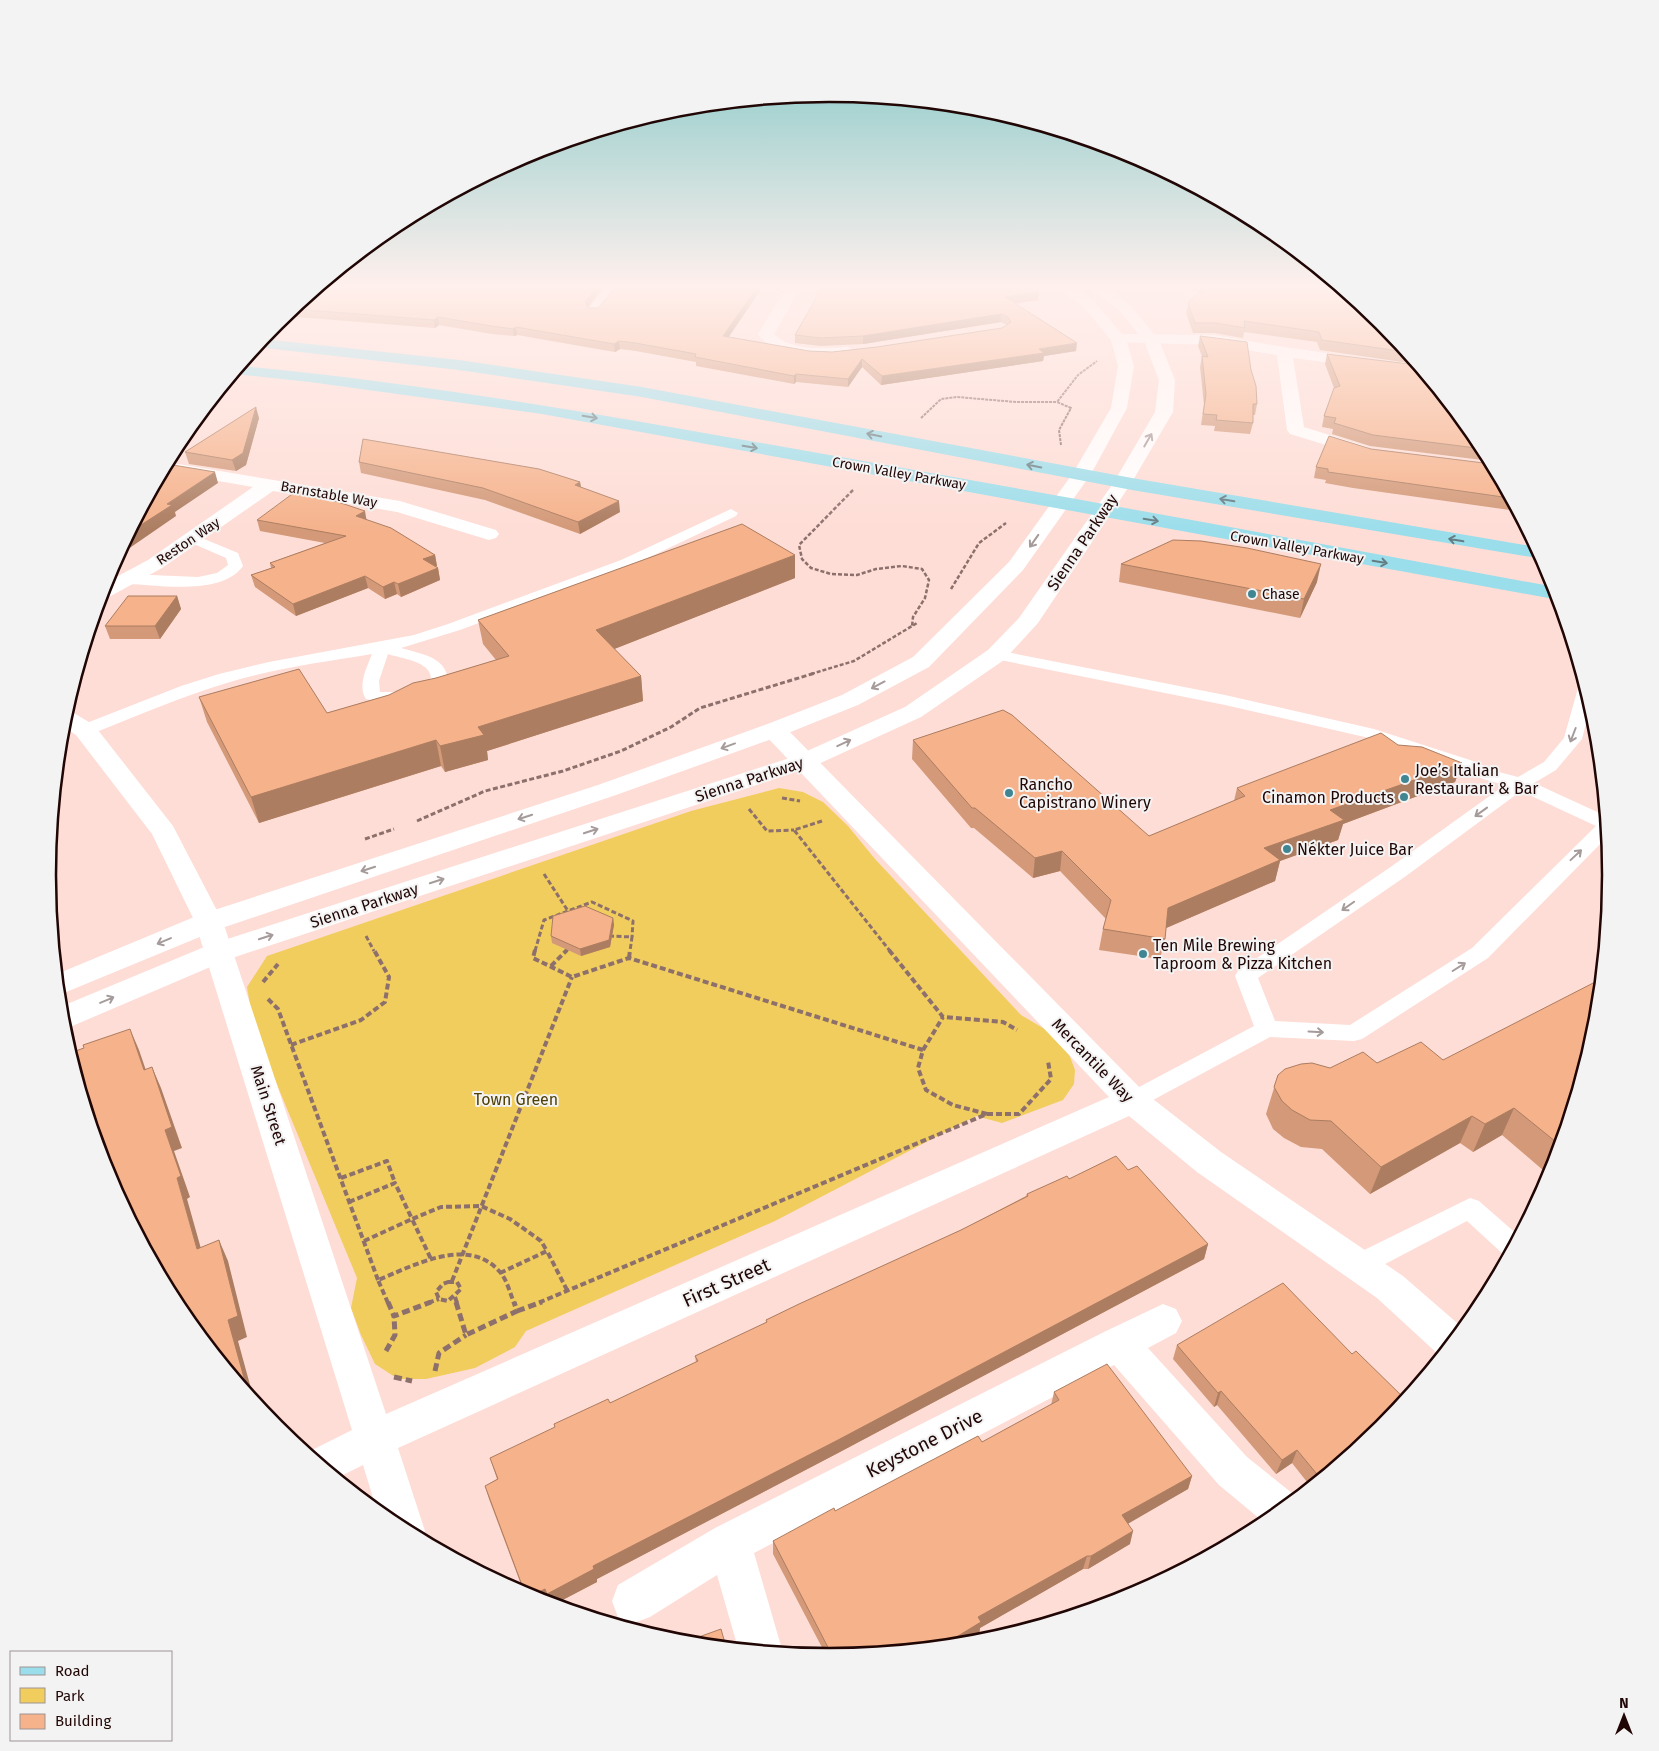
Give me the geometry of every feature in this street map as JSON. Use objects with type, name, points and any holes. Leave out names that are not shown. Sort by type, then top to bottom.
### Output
[{"type":"main road","name":"Crown Valley Parkway","points":[[471,367],[632,390],[1123,482],[1531,553]]},
{"type":"main road","name":"Crown Valley Parkway","points":[[244,371],[310,377],[542,409],[1063,502],[1549,592]]},
{"type":"street","name":"Sienna Parkway","points":[[69,1015],[214,937],[607,790],[774,730],[850,700],[921,662],[1016,566],[1063,502],[1082,474],[1119,408],[1126,367]]},
{"type":"street","name":"Sienna Parkway","points":[[64,983],[805,761],[913,712],[996,655],[1026,623],[1123,482],[1164,412],[1167,380],[1162,367]]},
{"type":"street","points":[[1286,367],[1296,430],[1368,453],[1378,454]]},
{"type":"street","points":[[1391,367],[1414,370]]},
{"type":"street","name":"Barnstable Way","points":[[173,468],[400,508],[489,534]]},
{"type":"street","name":"Reston Way","points":[[112,587],[155,564],[270,484]]},
{"type":"street","name":"Main Street","points":[[75,724],[164,832],[214,937],[400,1518]]},
{"type":"street","name":"Mercantile Way","points":[[774,730],[1132,1101],[1209,1162],[1390,1287],[1447,1340]]},
{"type":"street","name":"First Street","points":[[326,1462],[376,1438],[1132,1101]]},
{"type":"street","name":"Keystone Drive","points":[[634,1601],[730,1543],[1163,1321]]},
{"type":"street","points":[[1119,1343],[1233,1471],[1276,1506]]},
{"type":"street","points":[[730,1543],[759,1645]]},
{"type":"lane","points":[[75,724],[225,678],[268,667],[418,639],[626,563],[731,513]]},
{"type":"lane","points":[[127,579],[198,582],[222,577],[236,566],[233,556],[192,538]]},
{"type":"lane","points":[[996,655],[1207,696],[1374,734],[1467,765],[1488,775],[1520,783],[1601,822]]},
{"type":"lane","points":[[1267,1029],[1246,976],[1399,871],[1520,783],[1550,766],[1573,739],[1582,702]]},
{"type":"lane","points":[[1132,1101],[1267,1029],[1354,1034],[1480,953],[1601,830]]},
{"type":"lane","points":[[1359,1265],[1470,1208],[1509,1243]]},
{"type":"path","points":[[1057,402],[1078,375],[1089,367]]},
{"type":"path","points":[[933,406],[941,399],[957,397],[1016,402],[1057,402],[1071,408],[1059,430],[1059,439],[1062,446]]},
{"type":"path","points":[[834,511],[799,545],[802,558],[811,568],[831,574],[857,575],[876,569],[902,566],[922,569],[929,580],[925,598],[913,617],[912,627]]},
{"type":"path","points":[[947,594],[979,543],[1006,523]]},
{"type":"path","points":[[413,823],[485,791],[563,771],[622,751],[700,708],[854,661],[912,627],[923,618]]},
{"type":"path","points":[[776,798],[809,802]]},
{"type":"path","points":[[741,812],[756,805]]},
{"type":"path","points":[[750,809],[766,831],[794,830],[828,819]]},
{"type":"path","points":[[364,839],[397,828]]},
{"type":"path","points":[[794,830],[943,1017],[1003,1022],[1020,1032]]},
{"type":"path","points":[[536,878],[545,874],[573,918]]},
{"type":"path","points":[[629,958],[633,921],[592,902],[544,920],[534,958],[572,977],[629,958],[923,1050]]},
{"type":"path","points":[[358,938],[376,933]]},
{"type":"path","points":[[602,935],[632,937]]},
{"type":"path","points":[[291,1045],[361,1020],[385,1002],[389,977],[366,936]]},
{"type":"path","points":[[550,966],[576,940]]},
{"type":"path","points":[[260,988],[268,974],[280,961]]},
{"type":"path","points":[[452,1281],[572,977]]},
{"type":"path","points":[[264,998],[272,1000],[278,1009],[378,1280],[394,1316],[395,1335],[380,1359]]},
{"type":"path","points":[[943,1017],[923,1050],[918,1068],[926,1090],[953,1105],[987,1114],[1019,1114],[1051,1079],[1047,1059]]},
{"type":"path","points":[[433,1381],[439,1352],[466,1335],[517,1311],[568,1292],[987,1114]]},
{"type":"path","points":[[341,1178],[387,1162],[431,1259]]},
{"type":"path","points":[[349,1202],[395,1183]]},
{"type":"path","points":[[364,1241],[441,1207],[481,1206],[510,1219],[541,1241],[568,1292]]},
{"type":"path","points":[[500,1273],[547,1251]]},
{"type":"path","points":[[378,1280],[431,1259],[462,1254],[488,1260],[500,1273],[517,1311]]},
{"type":"path","points":[[394,1316],[439,1299],[448,1301],[455,1297],[461,1289],[457,1282],[452,1281],[441,1284],[436,1292],[439,1299]]},
{"type":"path","points":[[455,1297],[466,1335]]},
{"type":"path","points":[[390,1376],[418,1382]]},
{"type":"green space","name":"Town Green","points":[[779,788],[803,792],[823,802],[848,826],[875,859],[1021,1015],[1048,1031],[1069,1054],[1075,1070],[1074,1084],[1063,1100],[1002,1123],[976,1116],[775,1221],[526,1331],[515,1347],[475,1368],[426,1379],[398,1379],[375,1364],[351,1308],[357,1278],[254,1029],[247,987],[267,956],[691,811]]},
{"type":"building","points":[[746,367],[857,367],[848,379],[796,374],[794,376]]},
{"type":"building","points":[[871,367],[947,367],[882,376]]},
{"type":"building","points":[[1203,367],[1251,367],[1256,386],[1257,404],[1253,404],[1253,423],[1216,420],[1217,415],[1203,414],[1206,394]]},
{"type":"building","points":[[1332,367],[1412,367],[1443,405],[1473,448],[1373,435],[1334,423],[1336,418],[1324,416],[1334,388],[1340,386]]},
{"type":"building","points":[[256,407],[243,453],[232,460],[185,452]]},
{"type":"building","points":[[1329,436],[1371,449],[1483,463],[1503,497],[1328,472],[1328,469],[1316,467]]},
{"type":"building","points":[[363,439],[539,469],[580,482],[575,485],[619,501],[578,522],[483,488],[359,462]]},
{"type":"building","points":[[175,465],[215,472],[167,504],[172,505],[141,525]]},
{"type":"building","points":[[299,489],[365,511],[356,516],[391,528],[435,555],[423,559],[438,568],[398,584],[394,582],[383,587],[365,576],[293,604],[251,575],[275,567],[270,563],[346,536],[257,520]]},
{"type":"building","points":[[742,524],[795,555],[596,630],[641,676],[478,727],[484,735],[440,746],[436,740],[251,797],[199,697],[299,669],[327,713],[389,695],[413,683],[509,656],[478,620]]},
{"type":"building","points":[[1173,540],[1201,541],[1247,548],[1321,564],[1304,599],[1121,564]]},
{"type":"building","points":[[128,596],[177,596],[155,626],[105,626]]},
{"type":"building","points":[[1003,710],[1012,715],[1149,836],[1245,796],[1237,788],[1381,733],[1398,745],[1422,747],[1462,763],[1330,810],[1344,820],[1264,848],[1280,860],[1168,908],[1165,939],[1103,929],[1111,900],[1062,851],[1035,858],[975,808],[972,808],[913,740]]},
{"type":"building","points":[[585,906],[613,918],[609,940],[580,949],[551,936],[553,916]]},
{"type":"building","points":[[1595,982],[1588,1026],[1576,1076],[1555,1141],[1514,1108],[1485,1124],[1472,1116],[1381,1167],[1331,1121],[1310,1120],[1292,1110],[1282,1101],[1274,1087],[1278,1075],[1285,1069],[1301,1064],[1312,1063],[1330,1068],[1363,1052],[1377,1063],[1421,1042],[1443,1060]]},
{"type":"building","points":[[130,1029],[144,1070],[152,1067],[172,1127],[165,1130],[181,1176],[177,1178],[197,1249],[219,1240],[238,1316],[228,1320],[245,1381],[216,1346],[187,1305],[160,1262],[136,1217],[115,1171],[97,1124],[77,1051],[84,1048],[83,1045]]},
{"type":"building","points":[[1116,1156],[1128,1170],[1137,1166],[1208,1244],[838,1440],[593,1566],[594,1569],[547,1594],[545,1589],[539,1592],[522,1584],[485,1486],[498,1479],[490,1458],[555,1427],[554,1424],[608,1399],[610,1403],[698,1361],[695,1356],[767,1322],[766,1320],[799,1304],[961,1230],[1028,1196],[1027,1194],[1067,1176],[1069,1179]]},
{"type":"building","points":[[1283,1283],[1352,1354],[1356,1351],[1401,1395],[1376,1422],[1317,1475],[1297,1450],[1282,1460],[1221,1391],[1218,1393],[1177,1345]]},
{"type":"building","points":[[1107,1364],[1192,1476],[1122,1515],[1133,1531],[978,1617],[981,1622],[955,1638],[880,1647],[829,1649],[773,1541],[834,1508],[835,1511],[978,1436],[982,1442],[1059,1400],[1054,1392]]},
{"type":"building","points":[[721,1629],[724,1641],[698,1637]]},
{"type":"place","name":"Chase","points":[[1252,594]]},
{"type":"place","name":"Joe’s Italian Restaurant & Bar","points":[[1405,779]]},
{"type":"place","name":"Rancho Capistrano Winery","points":[[1009,793]]},
{"type":"place","name":"Cinamon Products","points":[[1404,797]]},
{"type":"place","name":"Nékter Juice Bar","points":[[1287,849]]},
{"type":"place","name":"Ten Mile Brewing Taproom & Pizza Kitchen","points":[[1143,954]]}]
